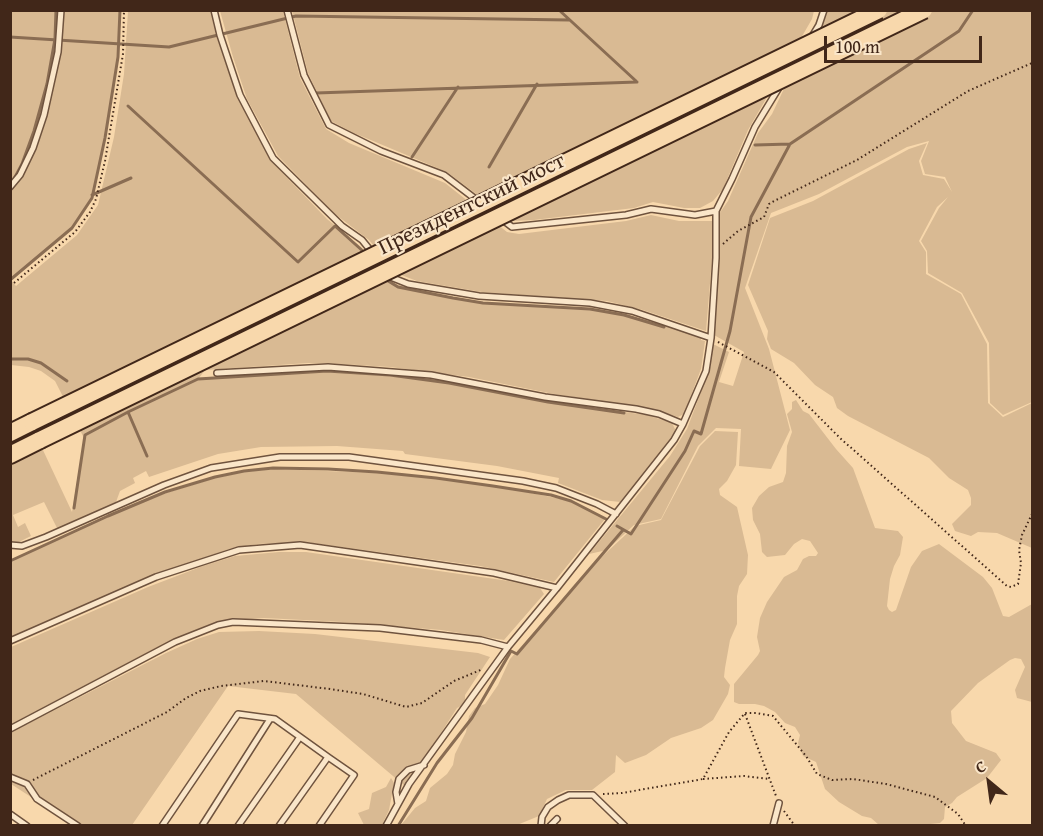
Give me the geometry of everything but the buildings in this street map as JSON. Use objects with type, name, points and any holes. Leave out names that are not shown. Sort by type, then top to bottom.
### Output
[{"type":"highway","name":"Президентский мост","points":[[10,433],[879,10]]},
{"type":"highway","name":"Президентский мост","points":[[10,455],[924,10]]},
{"type":"lane","points":[[10,188],[20,175],[44,115],[58,52],[61,10]]},
{"type":"lane","points":[[214,10],[240,95],[273,158],[342,226],[362,240],[393,278],[408,284],[479,296],[590,303],[632,311],[711,338]]},
{"type":"lane","points":[[288,10],[304,75],[329,125],[381,151],[444,175],[512,227],[626,215],[651,209],[695,215],[716,211]]},
{"type":"lane","points":[[386,825],[409,784],[508,647],[616,514],[674,440],[683,424],[706,371],[711,338],[716,211],[755,127],[819,25],[824,10]]},
{"type":"lane","points":[[217,373],[328,367],[431,375],[545,397],[636,409],[659,414],[683,424]]},
{"type":"lane","points":[[10,545],[22,546],[46,537],[164,485],[211,468],[280,457],[349,457],[523,481],[556,488],[616,514]]},
{"type":"lane","points":[[10,641],[156,577],[239,550],[300,545],[494,573],[557,588]]},
{"type":"lane","points":[[10,729],[175,642],[218,625],[233,622],[380,628],[481,640],[508,647]]},
{"type":"lane","points":[[162,825],[238,714],[275,719],[354,775],[319,825]]},
{"type":"lane","points":[[202,825],[270,719]]},
{"type":"lane","points":[[238,825],[300,737]]},
{"type":"lane","points":[[279,825],[328,757]]},
{"type":"lane","points":[[398,804],[396,792],[399,779],[408,770],[424,765]]},
{"type":"lane","points":[[10,777],[27,784],[37,799],[78,825]]},
{"type":"lane","points":[[541,825],[542,817],[548,807],[569,795],[593,795],[625,825]]},
{"type":"lane","points":[[773,825],[779,803]]},
{"type":"lane","points":[[10,814],[27,825]]},
{"type":"lane","points":[[550,825],[557,819]]},
{"type":"path","points":[[14,283],[75,232],[90,212],[96,199],[105,161],[123,54],[124,10]]},
{"type":"path","points":[[716,250],[738,231],[764,217],[769,204],[774,201],[857,160],[968,91],[1032,63]]},
{"type":"path","points":[[711,338],[774,372],[840,438],[1007,586],[1018,584],[1022,535],[1032,514]]},
{"type":"path","points":[[745,713],[779,803],[795,825]]},
{"type":"path","points":[[703,779],[729,732],[745,713],[756,713],[773,716],[806,756],[817,774],[832,780],[853,779],[886,784],[935,797],[947,805],[966,825]]},
{"type":"path","points":[[593,795],[622,793],[703,779],[744,776],[770,779]]},
{"type":"shaded area","points":[[11,11],[121,11],[118,57],[105,138],[92,198],[72,229],[11,280]]},
{"type":"shaded area","points":[[128,11],[210,11],[237,96],[270,160],[327,219],[361,247],[387,281],[414,290],[482,302],[590,309],[624,314],[663,326],[664,324],[701,337],[701,340],[705,341],[701,369],[684,414],[678,417],[648,408],[554,394],[469,377],[390,367],[308,363],[205,370],[199,378],[327,370],[415,377],[548,402],[647,415],[672,423],[676,431],[620,502],[602,500],[558,483],[559,478],[497,466],[405,454],[403,451],[337,446],[261,447],[218,454],[149,477],[146,471],[133,478],[135,483],[120,491],[116,502],[58,530],[44,502],[13,515],[18,527],[25,523],[31,536],[17,543],[11,542],[10,465],[42,448],[72,512],[84,438],[55,381],[41,371],[11,365],[11,280],[16,286],[77,235],[98,205],[114,137],[124,74]]},
{"type":"shaded area","points":[[220,11],[283,11],[300,78],[326,129],[349,143],[445,183],[507,232],[519,234],[626,221],[651,215],[679,221],[712,221],[713,247],[706,331],[643,310],[607,301],[482,292],[417,281],[396,273],[369,240],[335,214],[278,156],[247,99]]},
{"type":"shaded area","points":[[292,11],[814,11],[812,19],[748,130],[723,189],[713,201],[700,208],[684,208],[653,202],[634,208],[512,221],[447,172],[331,121],[308,73]]},
{"type":"shaded area","points":[[819,11],[1032,11],[1032,402],[1003,415],[990,403],[989,343],[962,293],[928,273],[927,251],[921,241],[939,208],[948,197],[937,207],[919,241],[926,252],[926,274],[961,294],[987,344],[988,403],[1003,417],[1032,403],[1032,548],[997,533],[978,532],[971,536],[955,531],[952,524],[971,505],[968,490],[949,478],[929,458],[848,416],[837,408],[833,397],[815,385],[794,363],[771,349],[767,339],[768,331],[748,285],[770,218],[813,201],[909,149],[927,143],[919,161],[923,175],[944,179],[952,192],[945,177],[925,174],[921,161],[929,141],[907,147],[819,194],[771,213],[745,288],[769,349],[790,430],[771,469],[739,466],[741,429],[716,428],[698,446],[661,519],[634,525],[607,550],[589,554],[670,456],[687,429],[710,368],[713,344],[729,352],[719,382],[733,386],[744,352],[714,335],[719,214],[728,201],[758,133],[772,114]]},
{"type":"shaded area","points":[[796,400],[853,468],[875,528],[898,531],[903,537],[900,555],[890,579],[887,606],[889,610],[892,612],[896,610],[911,567],[922,551],[939,544],[983,577],[992,588],[1003,616],[1009,617],[1032,604],[1032,702],[1017,698],[1015,690],[1025,667],[1021,659],[1015,658],[978,683],[951,711],[952,723],[966,741],[996,753],[1001,760],[987,778],[945,807],[944,819],[940,823],[879,825],[871,818],[862,816],[839,802],[825,789],[816,762],[803,756],[798,743],[800,735],[795,727],[785,723],[775,712],[764,706],[734,702],[734,684],[760,651],[757,637],[760,618],[767,602],[784,577],[797,570],[803,559],[816,556],[818,553],[810,541],[802,539],[794,544],[785,555],[767,557],[762,552],[760,534],[753,520],[752,508],[759,496],[769,487],[783,482],[786,473],[787,446],[792,432],[787,414],[792,409],[792,402]]},
{"type":"shaded area","points":[[715,431],[738,432],[736,465],[727,481],[719,489],[720,495],[737,507],[748,555],[747,574],[739,586],[737,596],[737,624],[730,640],[725,668],[724,677],[730,685],[728,694],[713,720],[701,728],[671,738],[646,755],[625,763],[616,755],[615,772],[592,790],[566,790],[547,799],[539,816],[517,825],[401,825],[415,808],[426,801],[430,788],[447,774],[453,765],[455,754],[466,732],[469,716],[475,708],[485,704],[498,685],[510,659],[594,564],[635,526],[661,520],[700,446]]},
{"type":"shaded area","points":[[273,469],[378,473],[435,478],[516,490],[571,501],[605,519],[554,582],[480,566],[306,542],[257,544],[229,549],[155,575],[11,638],[10,558],[13,560],[166,493],[215,478]]},
{"type":"shaded area","points":[[306,552],[509,581],[540,588],[544,594],[504,640],[441,630],[343,622],[264,618],[216,622],[171,640],[11,724],[11,647],[148,587],[203,566],[235,556]]},
{"type":"shaded area","points":[[259,631],[315,634],[478,653],[490,657],[465,695],[465,704],[457,708],[406,787],[296,694],[228,686],[132,825],[74,825],[11,784],[10,733],[197,639],[219,632]]},
{"type":"shaded area","points":[[391,778],[394,783],[389,810],[382,825],[364,825],[358,813],[369,809],[372,793],[386,787]]},
{"type":"waterway","points":[[14,179],[34,131],[47,84],[55,39],[56,10]]},
{"type":"waterway","points":[[10,280],[72,228],[92,198],[105,138],[118,57],[120,10]]},
{"type":"waterway","points":[[559,10],[636,81]]},
{"type":"waterway","points":[[617,526],[631,534],[685,451],[694,431],[701,434],[730,331],[751,217],[790,144],[959,31],[973,10]]},
{"type":"waterway","points":[[10,37],[169,47],[296,16],[569,20]]},
{"type":"waterway","points":[[316,93],[637,82]]},
{"type":"waterway","points":[[489,167],[537,84]]},
{"type":"waterway","points":[[412,157],[458,87]]},
{"type":"waterway","points":[[128,106],[298,262],[335,226],[365,253]]},
{"type":"waterway","points":[[755,145],[790,144]]},
{"type":"waterway","points":[[92,195],[131,178]]},
{"type":"waterway","points":[[385,279],[398,287],[453,298],[483,303],[590,309],[624,315],[664,327]]},
{"type":"waterway","points":[[10,359],[28,359],[41,363],[67,381]]},
{"type":"waterway","points":[[74,508],[85,435],[198,379],[327,371],[390,375],[624,413]]},
{"type":"waterway","points":[[128,412],[147,456]]},
{"type":"waterway","points":[[10,561],[165,492],[215,477],[273,468],[377,472],[493,486],[551,495],[571,501],[606,519]]},
{"type":"waterway","points":[[398,826],[437,763],[472,718],[511,651],[517,654],[623,530]]}]
